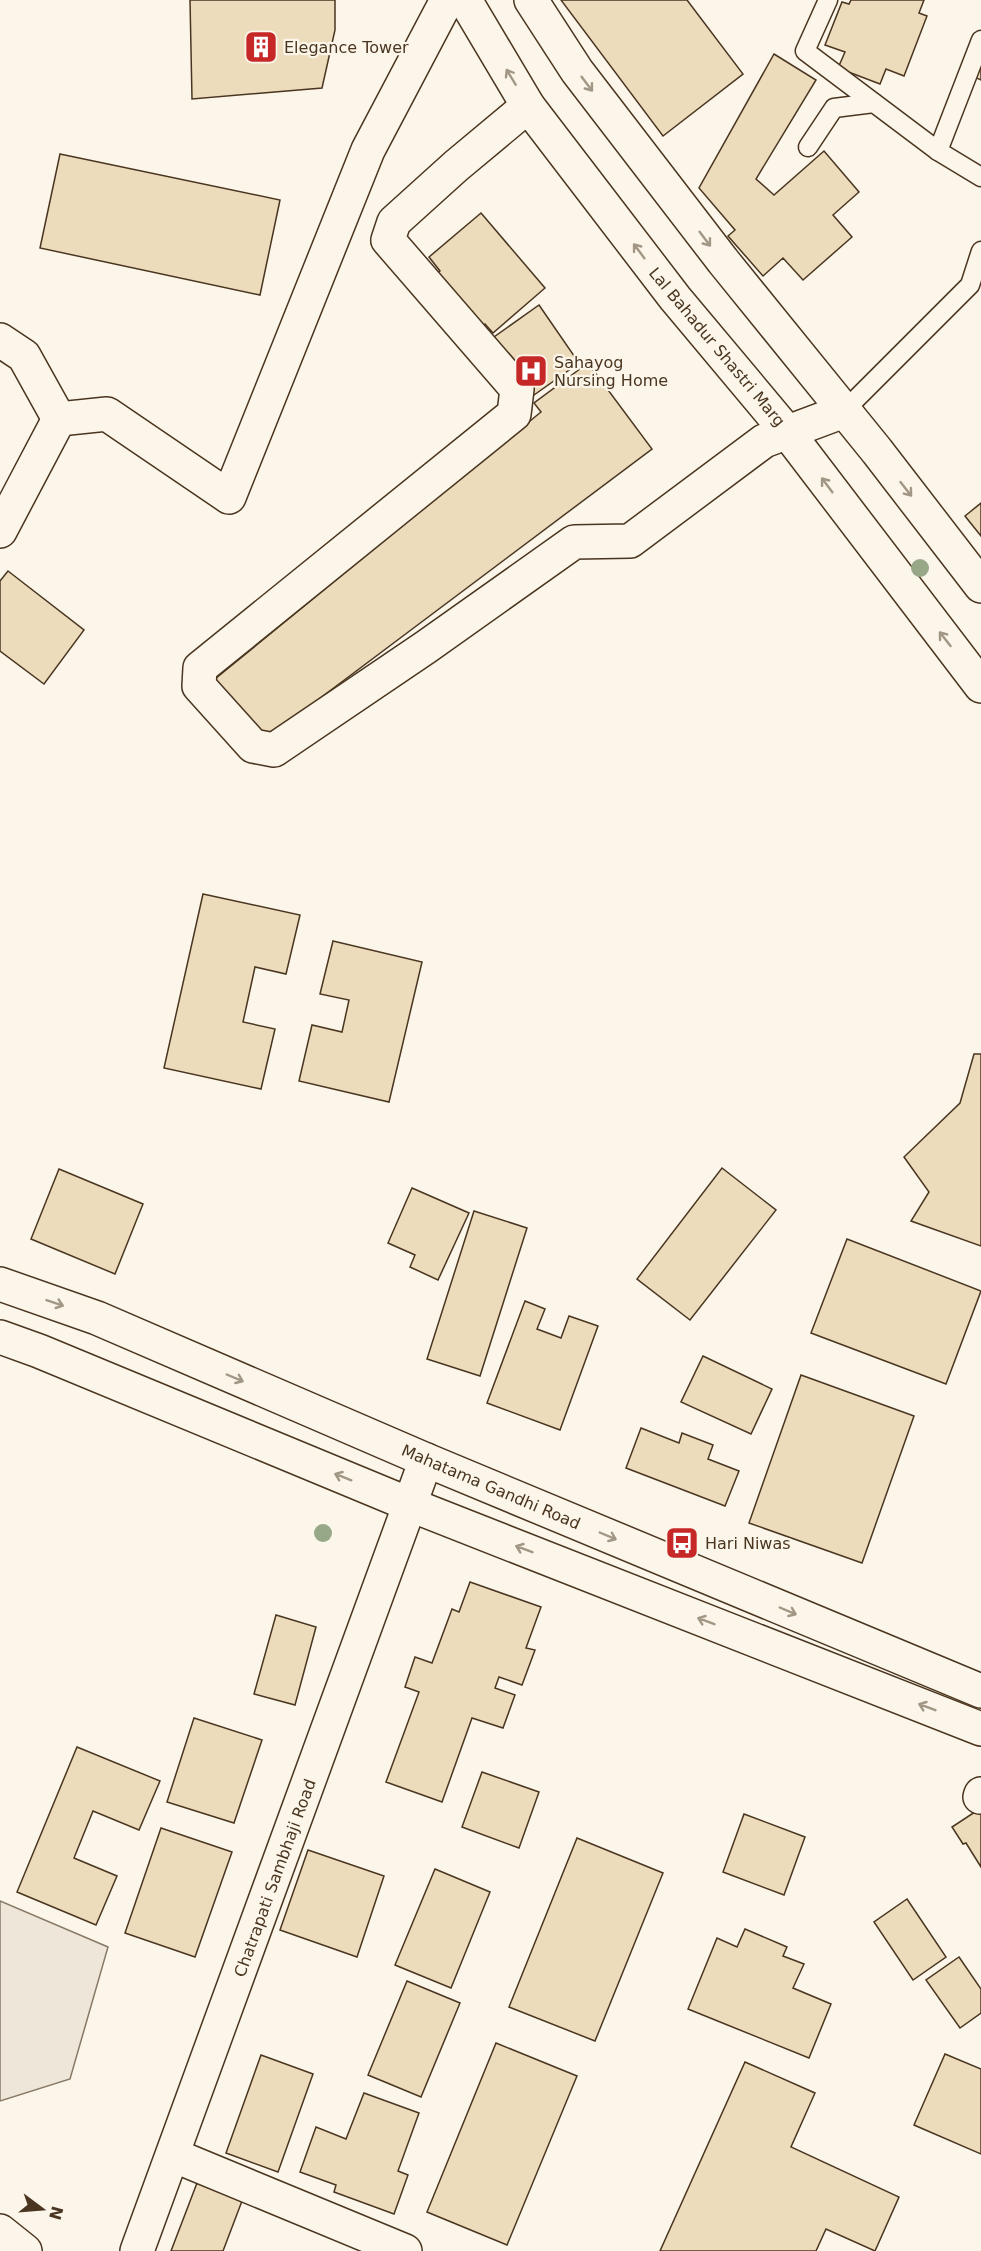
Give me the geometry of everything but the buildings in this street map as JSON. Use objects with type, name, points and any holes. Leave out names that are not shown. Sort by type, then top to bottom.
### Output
[{"type":"street","points":[[59,419],[107,414],[229,497],[368,150],[447,0]]},
{"type":"street","name":"Lal Bahadur Shastri Marg","points":[[465,0],[528,106],[675,298],[788,433],[981,686]]},
{"type":"street","points":[[531,0],[577,71],[723,261],[981,586]]},
{"type":"street","points":[[528,106],[394,222],[388,240],[517,389],[513,414],[200,668],[199,686],[253,746],[274,750],[426,647],[574,542],[630,541],[764,441],[844,411]]},
{"type":"street","points":[[0,340],[24,356],[59,419]]},
{"type":"street","points":[[0,531],[59,419]]},
{"type":"street","name":"Mahatama Gandhi Road","points":[[0,1284],[97,1318],[426,1460],[981,1691]]},
{"type":"street","points":[[0,1337],[411,1505],[981,1729]]},
{"type":"street","name":"Chatrapati Sambhaji Road","points":[[137,2251],[426,1460]]},
{"type":"street","points":[[173,2155],[405,2251]]},
{"type":"street","points":[[0,2231],[25,2251]]},
{"type":"lane","points":[[828,0],[805,51],[938,151],[981,177]]},
{"type":"lane","points":[[938,151],[981,39]]},
{"type":"lane","points":[[808,147],[834,108],[874,103]]},
{"type":"lane","points":[[844,411],[970,285],[981,251]]},
{"type":"shaded area","points":[[0,1901],[108,1947],[70,2079],[0,2101]]},
{"type":"place","name":"Elegance Tower","points":[[261,47]]},
{"type":"place","name":"Sahayog Nursing Home","points":[[531,371]]},
{"type":"place","name":"Hari Niwas","points":[[682,1543]]}]
